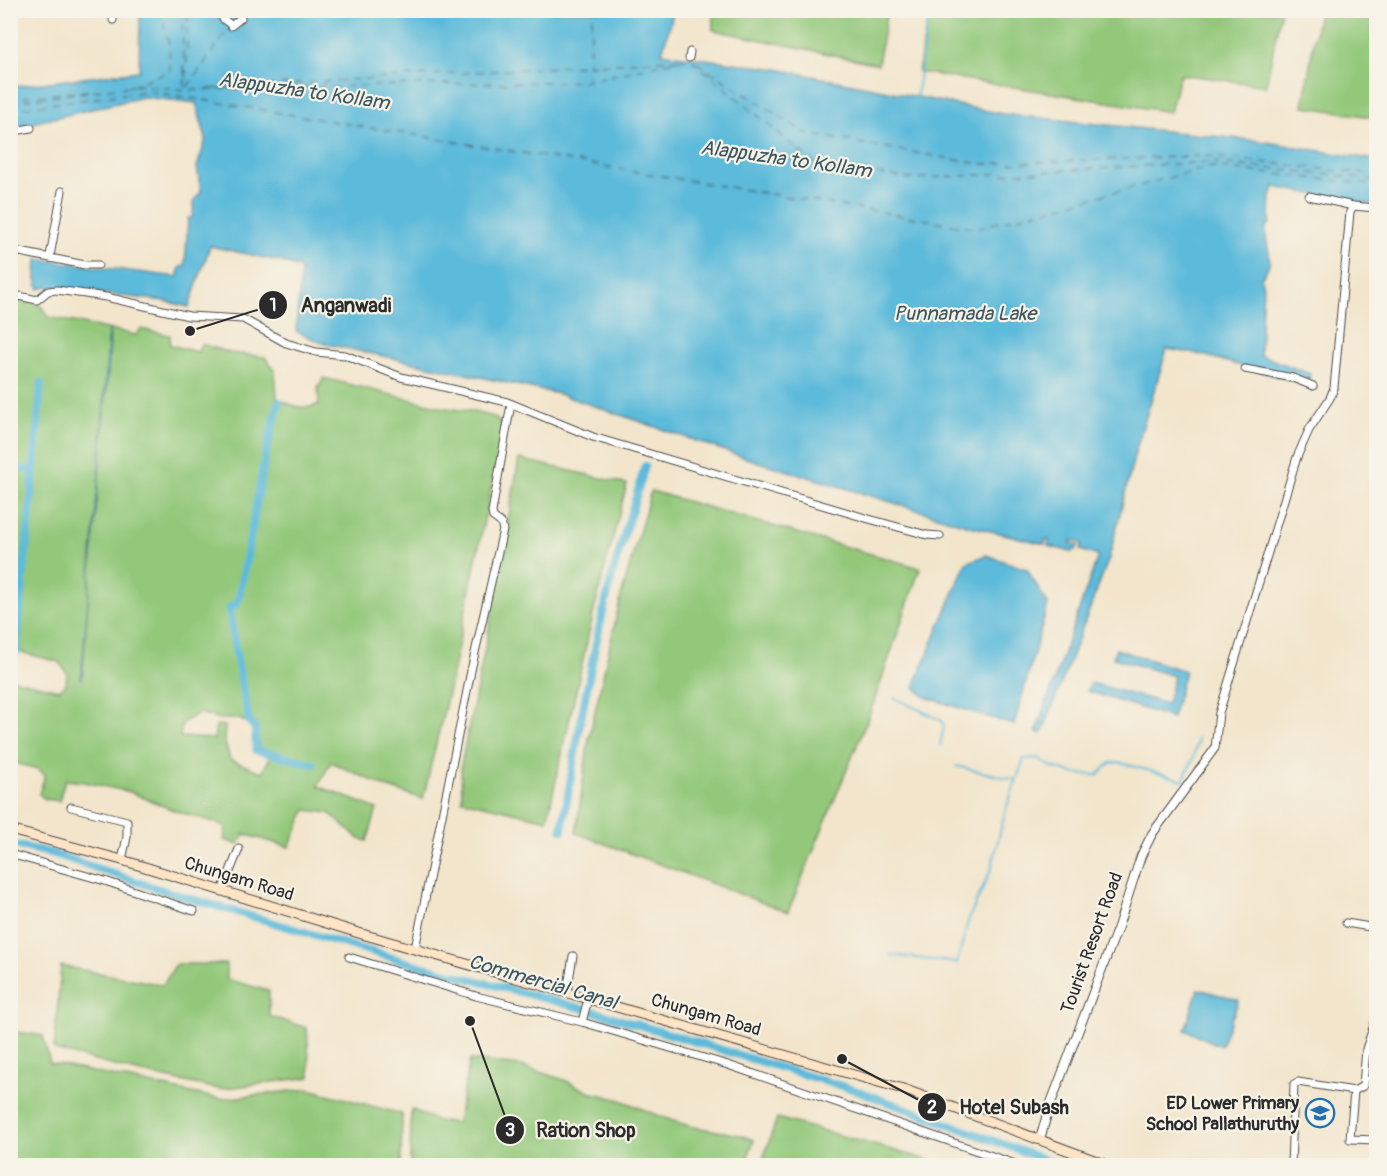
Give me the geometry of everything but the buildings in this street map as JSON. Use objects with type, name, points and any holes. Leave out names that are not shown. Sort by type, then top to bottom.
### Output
[{"type":"main road","name":"Chungam Road","points":[[10,830],[122,860],[415,949],[567,992],[587,1001],[903,1089],[1110,1166]]},
{"type":"street","points":[[112,20],[113,10]]},
{"type":"street","points":[[220,10],[223,19],[231,25],[241,18]]},
{"type":"street","points":[[10,132],[31,128]]},
{"type":"street","points":[[50,256],[62,190]]},
{"type":"street","points":[[1309,195],[1353,206],[1377,208]]},
{"type":"street","points":[[1199,770],[1215,748],[1219,714],[1297,457],[1309,430],[1334,388],[1350,212],[1353,206]]},
{"type":"street","points":[[10,250],[98,266]]},
{"type":"street","points":[[10,294],[38,300],[48,291],[57,290],[106,297],[189,316],[243,319],[286,343],[316,352],[345,356],[401,376],[512,404],[593,437],[880,522],[927,535],[940,536]]},
{"type":"street","points":[[1245,369],[1293,378],[1313,386]]},
{"type":"street","points":[[415,949],[472,666],[503,530],[501,523],[493,517],[492,512],[512,404]]},
{"type":"street","name":"Tourist Resort Road","points":[[1040,1140],[1049,1108],[1118,927],[1141,856],[1152,834],[1199,770]]},
{"type":"street","points":[[71,807],[127,821],[127,837],[122,860]]},
{"type":"street","points":[[222,891],[239,849]]},
{"type":"street","points":[[10,854],[105,881],[194,911]]},
{"type":"street","points":[[1346,923],[1377,928]]},
{"type":"street","points":[[567,992],[573,956]]},
{"type":"street","points":[[348,957],[476,996],[583,1021],[728,1065],[1021,1166]]},
{"type":"street","points":[[583,1021],[587,1001]]},
{"type":"street","points":[[1291,1166],[1294,1125],[1292,1088],[1294,1084],[1298,1082],[1354,1091],[1363,1086],[1366,1049],[1377,1019]]},
{"type":"street","points":[[1354,1091],[1350,1139],[1377,1140]]},
{"type":"green space","points":[[713,10],[887,11],[878,64],[713,30]]},
{"type":"green space","points":[[929,10],[1281,11],[1266,86],[1180,74],[1170,112],[918,72]]},
{"type":"green space","points":[[1319,11],[1376,11],[1376,118],[1303,106]]},
{"type":"green space","points":[[10,299],[40,305],[49,317],[136,335],[141,329],[170,335],[170,345],[198,352],[201,344],[231,353],[265,357],[275,371],[277,398],[297,407],[319,404],[318,388],[324,378],[445,408],[494,417],[504,426],[449,689],[423,799],[386,787],[331,762],[318,786],[377,809],[367,841],[358,838],[329,813],[306,810],[289,847],[244,834],[239,845],[224,840],[226,826],[173,810],[130,792],[65,780],[59,801],[45,799],[39,794],[45,775],[38,769],[11,762],[11,679],[59,690],[66,684],[67,673],[59,662],[11,650]],"holes":[[[199,713],[219,719],[239,719],[258,727],[255,752],[270,757],[262,772],[230,760],[224,739],[225,726],[216,725],[214,739],[180,737],[182,723]]]},
{"type":"green space","points":[[519,459],[627,484],[595,606],[547,820],[462,800],[461,765],[487,639]]},
{"type":"green space","points":[[651,491],[920,568],[869,716],[788,912],[576,833],[589,738],[621,596]]},
{"type":"green space","points":[[176,964],[226,964],[226,979],[269,991],[269,1016],[307,1028],[310,1077],[219,1089],[137,1072],[54,1050],[61,966],[163,985]]},
{"type":"green space","points":[[11,1031],[43,1036],[50,1063],[220,1099],[309,1089],[402,1114],[401,1165],[11,1165]]},
{"type":"green space","points":[[470,1060],[521,1066],[689,1126],[740,1135],[754,1140],[745,1165],[410,1165],[411,1109],[437,1121],[457,1123]]},
{"type":"green space","points":[[777,1118],[946,1165],[761,1165]]},
{"type":"water","name":"Punnamada Lake","points":[[140,11],[674,11],[662,53],[777,69],[1003,114],[1260,141],[1376,160],[1376,205],[1274,187],[1271,196],[1270,224],[1266,226],[1270,258],[1261,278],[1263,286],[1260,355],[1310,374],[1309,380],[1304,384],[1203,355],[1167,349],[1136,449],[1109,558],[1042,734],[1036,732],[1098,556],[1080,550],[1082,543],[1071,540],[1071,543],[1078,545],[1076,550],[1071,552],[1048,546],[1049,540],[1046,539],[1045,544],[970,526],[749,459],[559,394],[322,343],[296,331],[301,269],[283,262],[210,246],[189,307],[164,301],[47,287],[39,289],[36,279],[37,259],[177,277],[180,267],[185,266],[188,218],[193,217],[194,200],[201,192],[197,167],[206,139],[196,103],[143,97],[11,128],[10,87],[139,71]]},
{"type":"water","points":[[109,329],[109,362],[98,482]]},
{"type":"water","points":[[98,482],[97,501],[90,573]]},
{"type":"water","points":[[986,555],[1027,569],[1048,604],[1014,725],[925,697],[914,686],[966,563]]},
{"type":"water","points":[[87,609],[83,669],[81,679]]},
{"type":"water","points":[[1116,649],[1185,671],[1172,718],[1087,691],[1091,683],[1167,704],[1174,676],[1113,658]]},
{"type":"water","points":[[1198,989],[1239,1000],[1221,1046],[1185,1030]]},
{"type":"waterway","points":[[916,100],[929,10]]},
{"type":"waterway","points":[[10,469],[34,470],[41,384]]},
{"type":"waterway","points":[[279,402],[266,452],[239,597],[236,605],[230,607],[230,614],[249,721],[255,728],[256,750],[313,764]]},
{"type":"waterway","points":[[562,830],[602,614],[645,466]]},
{"type":"waterway","points":[[16,652],[34,470]]},
{"type":"waterway","points":[[894,698],[941,720],[944,726],[940,746]]},
{"type":"waterway","points":[[890,955],[957,963],[969,918],[991,870],[1005,812],[1024,759],[1038,758],[1052,767],[1075,774],[1098,775],[1110,763],[1118,762],[1183,780],[1193,759],[1198,738]]},
{"type":"waterway","points":[[956,766],[1016,780]]},
{"type":"waterway","name":"Commercial Canal","points":[[10,844],[51,853],[165,891],[413,964],[596,1012],[858,1091],[1062,1166]]},
{"type":"ferry route","points":[[130,86],[170,71],[169,44],[160,10]]},
{"type":"ferry route","points":[[180,10],[185,90],[230,27]]},
{"type":"ferry route","points":[[186,78],[188,10]]},
{"type":"ferry route","points":[[587,81],[593,10]]},
{"type":"ferry route","points":[[10,102],[141,85],[185,90],[587,81],[688,58]]},
{"type":"ferry route","points":[[210,89],[681,59]]},
{"type":"ferry route","points":[[692,60],[814,163],[909,179],[1210,162],[1376,180]]},
{"type":"ferry route","points":[[697,63],[807,134],[980,164],[1207,156],[1376,175]]},
{"type":"ferry route","points":[[10,98],[96,90]]},
{"type":"ferry route","points":[[10,109],[148,91],[976,228],[1211,167],[1376,185]]},
{"type":"place","name":"Anganwadi","points":[[190,331]]},
{"type":"place","name":"Ration Shop","points":[[470,1021]]},
{"type":"place","name":"Hotel Subash","points":[[842,1059]]},
{"type":"place","name":"ED Lower Primary School Pallathuruthy","points":[[1320,1113]]},
{"type":"water label","name":"Alappuzha to Kollam","points":[[304,91]]},
{"type":"water label","name":"Alappuzha to Kollam","points":[[786,159]]}]
